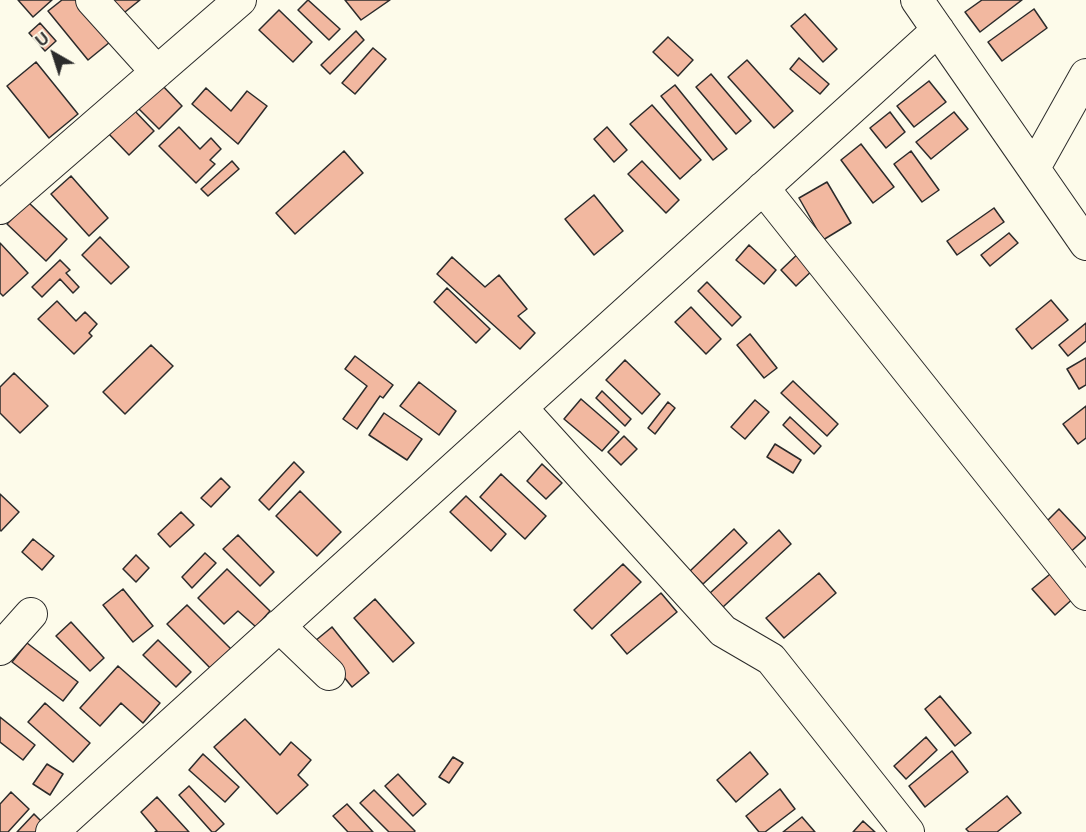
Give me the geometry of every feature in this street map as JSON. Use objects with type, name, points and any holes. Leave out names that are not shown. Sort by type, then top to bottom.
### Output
[{"type":"street","points":[[92,0],[157,72]]},
{"type":"street","points":[[0,208],[240,0]]},
{"type":"street","points":[[917,0],[1086,244]]},
{"type":"street","points":[[52,832],[938,30]]},
{"type":"street","points":[[1034,168],[1086,75]]},
{"type":"street","points":[[763,188],[1086,594]]},
{"type":"street","points":[[520,408],[723,630],[771,659],[909,832]]},
{"type":"street","points":[[0,649],[31,614]]},
{"type":"street","points":[[279,626],[329,674]]},
{"type":"building","points":[[18,0],[52,0],[33,17]]},
{"type":"building","points":[[62,0],[76,0],[110,42],[88,60],[48,11]]},
{"type":"building","points":[[107,0],[140,0],[120,16]]},
{"type":"building","points":[[308,0],[340,29],[329,40],[298,10]]},
{"type":"building","points":[[345,0],[390,0],[361,20]]},
{"type":"building","points":[[982,0],[1022,0],[980,32],[965,12]]},
{"type":"building","points":[[1034,9],[1047,28],[1002,61],[988,42]]},
{"type":"building","points":[[279,10],[312,42],[293,62],[259,30]]},
{"type":"building","points":[[805,14],[837,49],[823,62],[791,26]]},
{"type":"building","points":[[40,23],[56,41],[45,51],[29,33]]},
{"type":"building","points":[[356,31],[364,40],[330,74],[321,65]]},
{"type":"building","points":[[668,37],[693,60],[678,76],[653,52]]},
{"type":"building","points":[[373,48],[386,59],[355,94],[342,83]]},
{"type":"building","points":[[799,58],[829,84],[820,94],[790,69]]},
{"type":"building","points":[[747,60],[793,111],[774,128],[728,77]]},
{"type":"building","points":[[36,62],[78,114],[49,138],[7,86]]},
{"type":"building","points":[[711,74],[751,121],[736,134],[696,87]]},
{"type":"building","points":[[929,81],[946,102],[914,127],[897,106]]},
{"type":"building","points":[[160,83],[182,106],[159,129],[136,106]]},
{"type":"building","points":[[675,85],[727,149],[713,160],[661,96]]},
{"type":"building","points":[[206,88],[231,111],[247,91],[267,106],[238,144],[192,104]]},
{"type":"building","points":[[652,105],[701,160],[680,179],[630,124]]},
{"type":"building","points":[[132,108],[154,131],[129,155],[107,132]]},
{"type":"building","points":[[890,112],[905,132],[886,148],[870,128]]},
{"type":"building","points":[[954,112],[968,129],[931,159],[916,142]]},
{"type":"building","points":[[179,127],[200,149],[211,138],[221,149],[210,160],[215,164],[196,183],[159,146]]},
{"type":"building","points":[[607,127],[627,150],[614,162],[594,139]]},
{"type":"building","points":[[861,144],[894,187],[873,203],[841,160]]},
{"type":"building","points":[[344,151],[363,173],[295,234],[276,213]]},
{"type":"building","points":[[911,151],[939,190],[922,202],[894,164]]},
{"type":"building","points":[[232,161],[239,169],[208,196],[201,189]]},
{"type":"building","points":[[642,161],[679,200],[666,213],[628,174]]},
{"type":"building","points":[[71,176],[108,218],[89,236],[51,194]]},
{"type":"building","points":[[827,182],[851,223],[823,240],[799,198]]},
{"type":"building","points":[[594,195],[623,231],[594,255],[565,219]]},
{"type":"building","points":[[28,202],[67,239],[46,261],[7,224]]},
{"type":"building","points":[[994,208],[1004,222],[957,255],[947,241]]},
{"type":"building","points":[[1009,233],[1018,243],[990,266],[981,255]]},
{"type":"building","points":[[100,237],[129,267],[111,284],[82,255]]},
{"type":"building","points":[[0,243],[28,273],[3,296],[0,293]]},
{"type":"building","points":[[749,245],[776,270],[764,284],[736,260]]},
{"type":"building","points":[[803,249],[818,265],[796,286],[781,270]]},
{"type":"building","points":[[452,257],[485,287],[499,275],[527,309],[518,316],[535,333],[520,349],[437,274]]},
{"type":"building","points":[[60,260],[70,270],[66,273],[79,287],[73,293],[60,279],[42,297],[32,287]]},
{"type":"building","points":[[707,282],[741,317],[732,326],[698,291]]},
{"type":"building","points":[[447,288],[490,329],[476,343],[434,302]]},
{"type":"building","points":[[1051,300],[1068,320],[1032,349],[1016,329]]},
{"type":"building","points":[[57,301],[76,321],[85,312],[97,324],[89,333],[92,336],[74,354],[38,319]]},
{"type":"building","points":[[691,307],[721,339],[706,354],[675,322]]},
{"type":"building","points":[[1086,323],[1086,341],[1068,356],[1059,345]]},
{"type":"building","points":[[750,334],[777,368],[764,378],[737,345]]},
{"type":"building","points":[[151,345],[173,366],[125,414],[103,392]]},
{"type":"building","points":[[355,356],[393,385],[383,398],[380,396],[357,429],[343,419],[367,386],[345,369]]},
{"type":"building","points":[[1086,358],[1086,385],[1079,389],[1067,369]]},
{"type":"building","points":[[625,360],[660,394],[642,414],[606,380]]},
{"type":"building","points":[[14,373],[48,406],[20,433],[0,413],[0,387]]},
{"type":"building","points":[[793,381],[838,424],[827,436],[781,393]]},
{"type":"building","points":[[419,382],[456,411],[439,435],[400,406]]},
{"type":"building","points":[[602,391],[631,419],[625,426],[596,398]]},
{"type":"building","points":[[581,399],[619,432],[602,451],[564,419]]},
{"type":"building","points":[[755,400],[769,412],[745,439],[731,427]]},
{"type":"building","points":[[668,402],[675,408],[655,434],[648,428]]},
{"type":"building","points":[[1086,406],[1086,438],[1078,444],[1063,424]]},
{"type":"building","points":[[384,413],[422,439],[407,460],[369,435]]},
{"type":"building","points":[[790,417],[821,446],[814,454],[783,425]]},
{"type":"building","points":[[624,436],[637,449],[621,465],[608,452]]},
{"type":"building","points":[[775,444],[801,460],[793,473],[767,457]]},
{"type":"building","points":[[294,462],[304,472],[269,510],[259,500]]},
{"type":"building","points":[[542,464],[562,483],[546,499],[527,481]]},
{"type":"building","points":[[501,474],[546,516],[525,539],[480,497]]},
{"type":"building","points":[[221,478],[230,487],[211,507],[201,498]]},
{"type":"building","points":[[300,491],[341,532],[317,556],[276,516]]},
{"type":"building","points":[[0,494],[19,512],[1,531],[0,530]]},
{"type":"building","points":[[466,496],[506,534],[491,551],[450,512]]},
{"type":"building","points":[[1059,509],[1086,538],[1067,555],[1041,527]]},
{"type":"building","points":[[181,512],[194,525],[170,547],[158,534]]},
{"type":"building","points":[[734,529],[747,543],[703,584],[690,571]]},
{"type":"building","points":[[779,530],[791,544],[723,607],[710,593]]},
{"type":"building","points":[[238,535],[274,572],[260,586],[223,549]]},
{"type":"building","points":[[33,539],[54,556],[42,570],[22,552]]},
{"type":"building","points":[[205,553],[216,563],[192,588],[182,577]]},
{"type":"building","points":[[136,555],[149,568],[136,582],[123,569]]},
{"type":"building","points":[[623,564],[641,582],[592,629],[574,610]]},
{"type":"building","points":[[227,569],[270,611],[256,627],[238,611],[224,624],[198,598]]},
{"type":"building","points":[[1055,570],[1077,595],[1055,615],[1032,589]]},
{"type":"building","points":[[819,573],[836,593],[784,638],[766,618]]},
{"type":"building","points":[[123,589],[153,626],[133,642],[103,605]]},
{"type":"building","points":[[661,593],[677,612],[627,654],[611,635]]},
{"type":"building","points":[[375,599],[414,643],[393,662],[354,618]]},
{"type":"building","points":[[187,605],[235,653],[215,673],[167,624]]},
{"type":"building","points":[[71,622],[104,658],[90,671],[56,636]]},
{"type":"building","points":[[332,627],[369,673],[352,687],[315,641]]},
{"type":"building","points":[[158,640],[191,672],[176,687],[143,655]]},
{"type":"building","points":[[27,643],[78,682],[63,701],[12,662]]},
{"type":"building","points":[[118,666],[160,703],[143,723],[121,703],[100,726],[80,708]]},
{"type":"building","points":[[940,696],[971,733],[955,746],[925,709]]},
{"type":"building","points":[[45,703],[90,743],[73,762],[28,722]]},
{"type":"building","points":[[0,717],[35,745],[23,760],[0,742]]},
{"type":"building","points":[[245,719],[280,755],[291,742],[311,760],[298,775],[308,785],[277,814],[214,747]]},
{"type":"building","points":[[926,737],[937,750],[906,779],[894,766]]},
{"type":"building","points":[[952,751],[968,772],[925,807],[909,786]]},
{"type":"building","points":[[750,752],[768,774],[736,802],[717,780]]},
{"type":"building","points":[[203,754],[239,787],[225,802],[189,770]]},
{"type":"building","points":[[453,757],[463,763],[449,783],[439,777]]},
{"type":"building","points":[[47,764],[63,774],[50,795],[33,784]]},
{"type":"building","points":[[398,774],[426,804],[413,816],[385,786]]},
{"type":"building","points":[[189,786],[224,824],[215,832],[212,832],[179,795]]},
{"type":"building","points":[[780,789],[795,809],[765,832],[759,832],[746,816]]},
{"type":"building","points":[[374,790],[414,832],[389,832],[360,803]]},
{"type":"building","points":[[11,792],[29,809],[8,832],[0,832],[0,804]]},
{"type":"building","points":[[1007,796],[1021,813],[997,832],[969,832],[966,829]]},
{"type":"building","points":[[157,797],[189,832],[155,832],[157,831],[141,812]]},
{"type":"building","points":[[347,804],[373,832],[348,832],[333,816]]},
{"type":"building","points":[[34,814],[45,825],[38,832],[17,832]]},
{"type":"building","points":[[802,817],[815,832],[783,832]]},
{"type":"building","points":[[863,821],[875,832],[853,832]]}]
